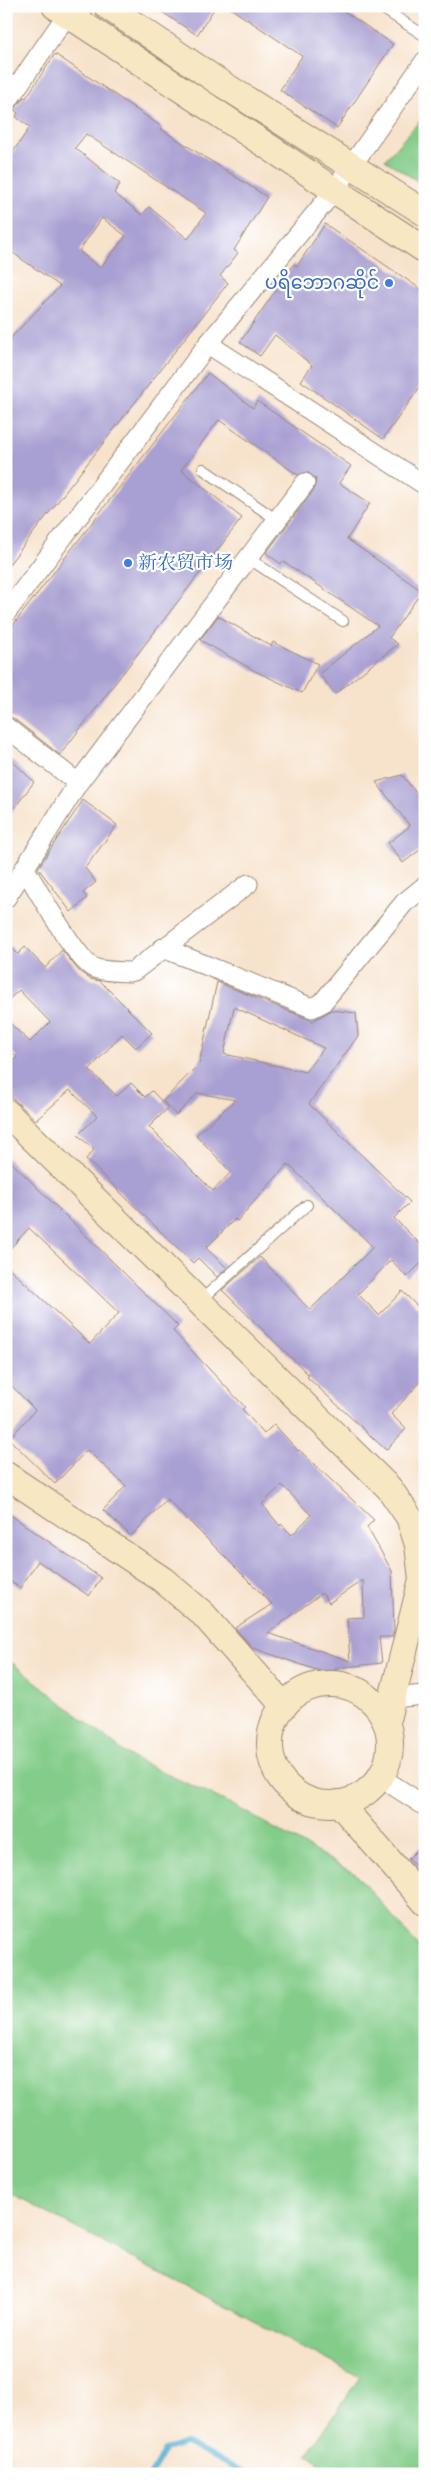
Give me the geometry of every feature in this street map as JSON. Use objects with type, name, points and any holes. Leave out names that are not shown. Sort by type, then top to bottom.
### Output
[{"type":"main road","points":[[107,6],[216,80],[425,213]]},
{"type":"main road","points":[[65,9],[201,103],[425,250]]},
{"type":"main road","points":[[201,103],[216,80]]},
{"type":"main road","points":[[6,1112],[389,1488],[409,1517],[418,1545],[423,1579],[386,1723]]},
{"type":"main road","points":[[6,1475],[163,1580],[203,1614],[284,1706]]},
{"type":"main road","points":[[334,1684],[358,1690],[377,1706],[386,1723],[390,1741],[389,1754],[380,1777],[362,1795],[339,1803],[314,1802],[292,1790],[276,1770],[272,1759],[271,1734],[275,1722],[284,1706],[298,1693],[310,1687],[334,1684]]},
{"type":"main road","points":[[339,1803],[425,1902]]},
{"type":"street","points":[[6,104],[65,9]]},
{"type":"street","points":[[6,613],[208,344],[334,191],[425,61]]},
{"type":"street","points":[[208,344],[425,485]]},
{"type":"street","points":[[6,898],[78,783],[305,483]]},
{"type":"street","points":[[6,727],[78,783]]},
{"type":"street","points":[[24,869],[73,945],[88,964],[95,968],[129,972],[134,971],[248,884]]},
{"type":"street","points":[[163,948],[295,1003],[312,1008],[322,1003],[404,903],[425,886]]},
{"type":"street","points":[[392,1698],[425,1695]]},
{"type":"street","points":[[380,1777],[425,1806]]},
{"type":"lane","points":[[380,6],[425,36]]},
{"type":"lane","points":[[203,469],[277,520]]},
{"type":"lane","points":[[248,558],[343,621]]},
{"type":"lane","points":[[199,1301],[307,1205]]},
{"type":"green space","points":[[425,115],[425,186],[385,160]]},
{"type":"green space","points":[[6,1658],[130,1757],[231,1804],[357,1875],[425,1954],[425,2474],[335,2474],[307,2455],[360,2377],[11,2194],[6,2183]]},
{"type":"building","points":[[153,6],[216,6],[197,35]]},
{"type":"building","points":[[227,6],[336,6],[393,44],[337,128],[280,90],[302,56]]},
{"type":"building","points":[[55,54],[162,127],[161,129],[267,197],[234,250],[238,253],[220,276],[228,283],[6,568],[6,343],[60,286],[6,248],[6,162],[30,127],[16,117],[18,113],[14,110],[24,97],[26,98]],"holes":[[[86,134],[206,213],[188,239],[149,207],[142,215],[114,193],[120,184],[75,148]],[[102,218],[126,236],[100,268],[79,251]]]},
{"type":"building","points":[[325,224],[425,292],[425,380],[383,439],[301,381],[312,365],[275,335],[260,356],[240,342],[294,264],[297,266]]},
{"type":"building","points":[[208,373],[253,408],[257,401],[351,466],[339,483],[370,503],[347,539],[422,591],[389,638],[398,644],[335,694],[319,674],[378,626],[283,561],[281,564],[266,553],[314,490],[316,479],[307,472],[298,475],[219,420],[181,470],[242,518],[60,755],[13,718],[6,716],[6,634]]},
{"type":"building","points":[[218,616],[271,646],[273,642],[318,664],[302,693],[255,671],[200,640]]},
{"type":"building","points":[[6,755],[34,782],[6,819]]},
{"type":"building","points":[[402,775],[425,804],[425,846],[403,863],[388,843],[410,826],[376,782]]},
{"type":"building","points":[[83,800],[117,825],[85,868],[96,882],[83,893],[87,898],[71,912],[38,868]]},
{"type":"building","points":[[6,942],[18,954],[25,947],[45,968],[62,950],[79,971],[90,979],[100,981],[152,1033],[136,1048],[122,1034],[89,1070],[117,1096],[131,1083],[145,1097],[152,1091],[168,1108],[149,1127],[213,1191],[231,1172],[196,1135],[235,1100],[198,1093],[176,1115],[163,1101],[199,1064],[217,982],[313,1021],[331,1010],[356,1013],[358,1036],[309,1104],[410,1202],[394,1218],[425,1249],[425,1259],[407,1277],[391,1260],[358,1294],[379,1315],[402,1291],[425,1314],[425,1377],[391,1414],[406,1429],[386,1450],[307,1377],[309,1375],[222,1290],[260,1257],[310,1310],[373,1247],[288,1164],[237,1221],[235,1219],[206,1248],[227,1268],[217,1277],[198,1258],[193,1263],[86,1159],[94,1150],[78,1135],[97,1116],[70,1090],[36,1120],[6,1092],[6,1068],[17,1057],[6,1047],[6,1020],[30,1042],[50,1022],[19,990],[6,1002]],"holes":[[[234,1007],[324,1048],[305,1072],[224,1054]]]},
{"type":"building","points":[[6,1157],[178,1326],[173,1331],[245,1407],[242,1409],[264,1434],[274,1424],[298,1451],[374,1520],[367,1527],[392,1571],[394,1630],[392,1637],[379,1637],[382,1663],[336,1668],[334,1676],[253,1648],[235,1628],[272,1604],[167,1499],[131,1536],[103,1510],[126,1486],[87,1450],[55,1484],[9,1439],[35,1410],[6,1380],[6,1265],[90,1344],[119,1313],[29,1228],[6,1253]],"holes":[[[282,1485],[311,1515],[292,1535],[281,1524],[280,1526],[262,1504]],[[363,1580],[364,1617],[347,1618],[350,1661],[268,1633],[322,1593],[329,1603]]]},
{"type":"building","points":[[6,1512],[101,1578],[89,1596],[38,1561],[20,1588],[6,1578]]},
{"type":"building","points":[[425,1842],[425,1875],[408,1859]]},
{"type":"waterway","points":[[151,2474],[165,2450],[184,2443],[250,2474]]},
{"type":"waterway","points":[[6,2473],[57,2474]]},
{"type":"place","name":"ပရိဘောဂဆိုင်","points":[[389,283]]},
{"type":"place","name":"新农贸市场","points":[[128,563]]}]
